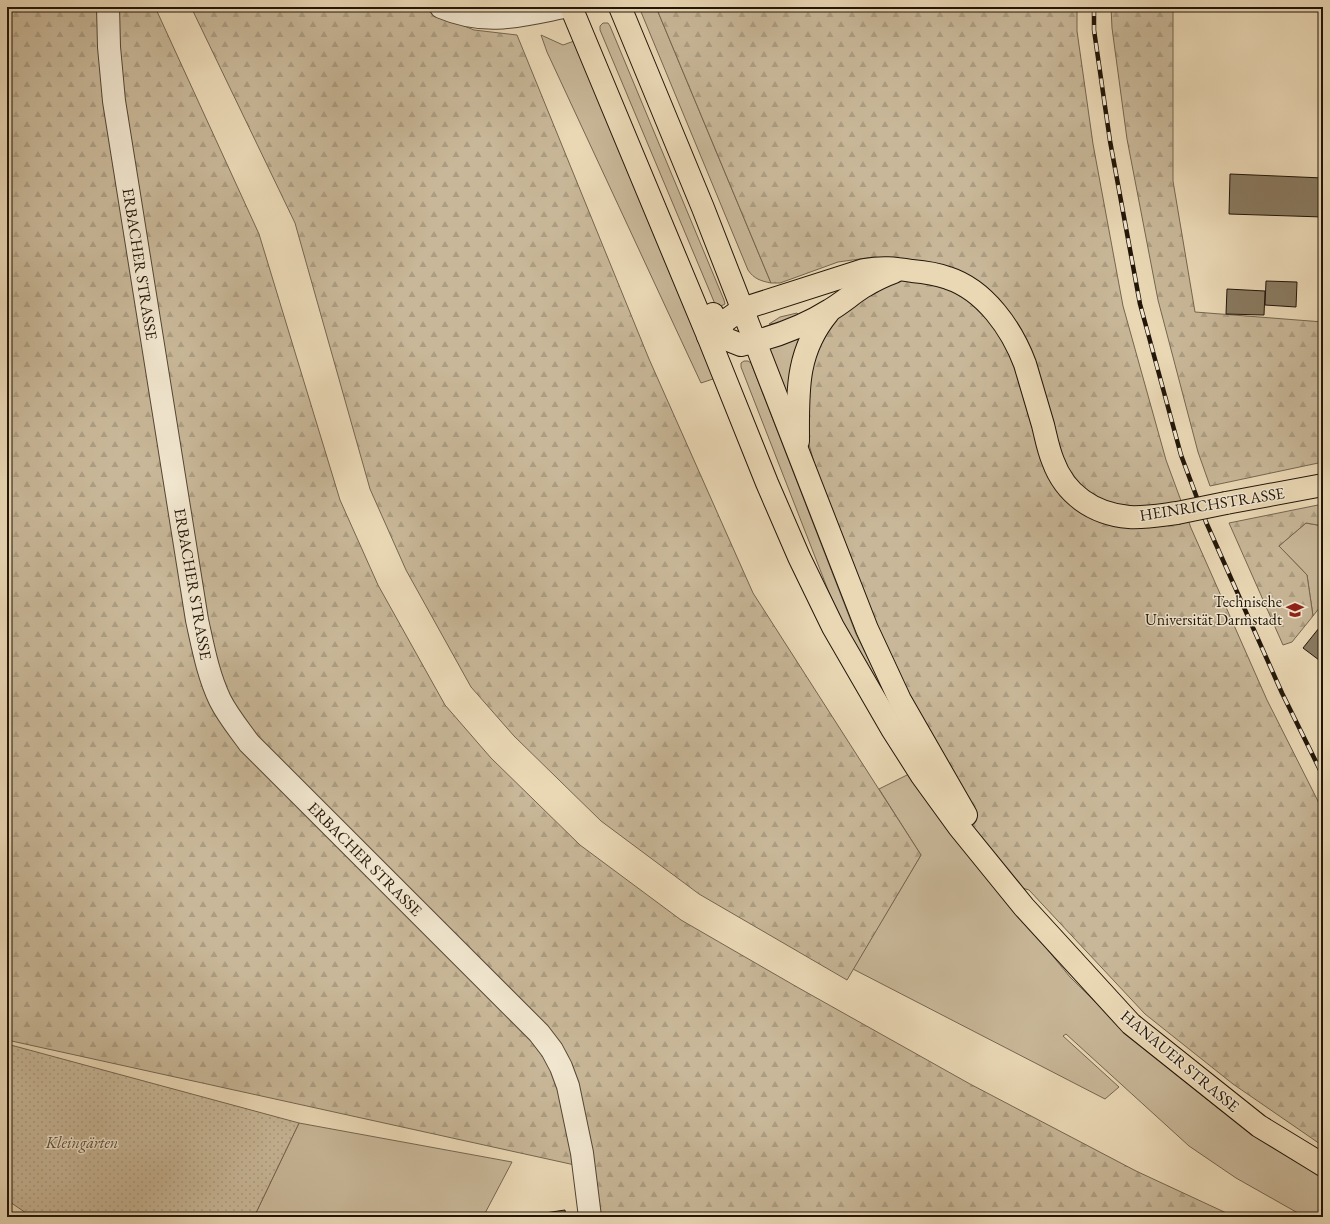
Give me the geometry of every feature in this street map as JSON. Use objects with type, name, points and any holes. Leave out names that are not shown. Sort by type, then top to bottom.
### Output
[{"type":"main road","points":[[571,7],[713,331],[726,339],[741,345],[755,342],[791,329],[831,310],[863,287],[883,276],[894,272],[909,270]]},
{"type":"main road","points":[[585,7],[713,331],[767,483],[833,628],[892,729],[922,776],[959,827],[1005,883]]},
{"type":"main road","points":[[620,7],[703,208],[867,629],[900,700],[1005,883]]},
{"type":"main road","name":"HEINRICHSTRASSE","points":[[713,331],[742,309],[864,270],[879,267],[930,273],[949,278],[976,294],[1003,322],[1020,350],[1053,461],[1063,481],[1073,494],[1084,503],[1098,510],[1114,515],[1150,517],[1323,485]]},
{"type":"main road","points":[[803,466],[798,444],[799,387],[801,370],[810,339],[820,323],[831,310]]},
{"type":"main road","name":"HANAUER STRASSE","points":[[1005,883],[1024,907],[1131,1024],[1259,1126],[1323,1165]]},
{"type":"street","name":"ERBACHER STRASSE","points":[[108,7],[108,47],[114,101],[197,620],[203,650],[220,700],[233,722],[249,743],[539,1032],[552,1050],[561,1067],[568,1086],[577,1127],[590,1217]]},
{"type":"street","points":[[441,7],[469,16],[493,19],[510,18],[564,7]]},
{"type":"green space","points":[[7,7],[155,7],[259,234],[340,500],[378,585],[445,705],[491,758],[580,845],[681,920],[970,1084],[1136,1171],[1235,1217],[599,1217],[593,1169],[7,1040]]},
{"type":"green space","points":[[191,7],[418,7],[474,30],[517,35],[649,359],[753,593],[921,855],[847,980],[699,894],[601,821],[514,736],[471,687],[406,570],[370,489],[295,223]]},
{"type":"green space","points":[[639,7],[656,7],[771,283],[758,279],[748,270]]},
{"type":"green space","points":[[656,7],[1077,7],[1077,31],[1093,144],[1123,306],[1166,460],[1191,528],[1267,700],[1323,811],[1323,1146],[1233,1084],[1145,1014],[1029,890],[1005,883],[939,768],[848,582],[806,434],[809,371],[826,328],[853,304],[878,292],[886,276],[912,262],[874,257],[838,262],[780,283],[771,283]]},
{"type":"green space","points":[[1111,7],[1173,7],[1173,181],[1195,312],[1323,322],[1323,462],[1210,486],[1198,452],[1158,300],[1127,139],[1112,28]]},
{"type":"green space","points":[[603,23],[608,23],[610,26],[724,300],[725,304],[719,307],[715,304],[600,30],[600,26]]},
{"type":"green space","points":[[541,35],[563,45],[577,40],[716,378],[701,383],[547,52]]},
{"type":"green space","points":[[797,313],[799,315],[779,324],[769,324],[780,317]]},
{"type":"green space","points":[[801,336],[788,401],[767,347]]},
{"type":"green space","points":[[744,361],[751,363],[856,634],[892,707],[932,774],[849,637],[828,590],[741,367],[741,363]]},
{"type":"green space","points":[[1323,504],[1323,526],[1306,523],[1279,546],[1307,575],[1313,616],[1292,642],[1283,645],[1229,523]]},
{"type":"green space","points":[[1306,523],[1323,526],[1323,603],[1313,616],[1307,575],[1279,546]]},
{"type":"green space","points":[[913,772],[1001,893],[1070,977],[1136,1042],[1219,1109],[1323,1179],[1323,1217],[1305,1217],[1236,1178],[1189,1146],[1066,1034],[1063,1036],[1119,1087],[1105,1099],[853,969],[921,855],[879,789]]},
{"type":"green space","name":"Kleingärten","points":[[7,1044],[299,1123],[254,1217],[32,1217],[7,1200]]},
{"type":"green space","points":[[299,1123],[512,1162],[483,1217],[254,1217]]},
{"type":"building","points":[[1230,174],[1323,178],[1323,217],[1229,214]]},
{"type":"building","points":[[1266,281],[1297,282],[1296,307],[1265,305]]},
{"type":"building","points":[[1227,289],[1265,291],[1264,315],[1226,314]]},
{"type":"building","points":[[1323,623],[1323,663],[1303,648]]},
{"type":"building","points":[[565,1210],[566,1217],[539,1217],[538,1214]]},
{"type":"railway","points":[[1094,7],[1094,30],[1110,141],[1140,304],[1181,455],[1206,522],[1282,693],[1323,776]]},
{"type":"place","name":"Technische Universität Darmstadt","points":[[1295,610]]}]
